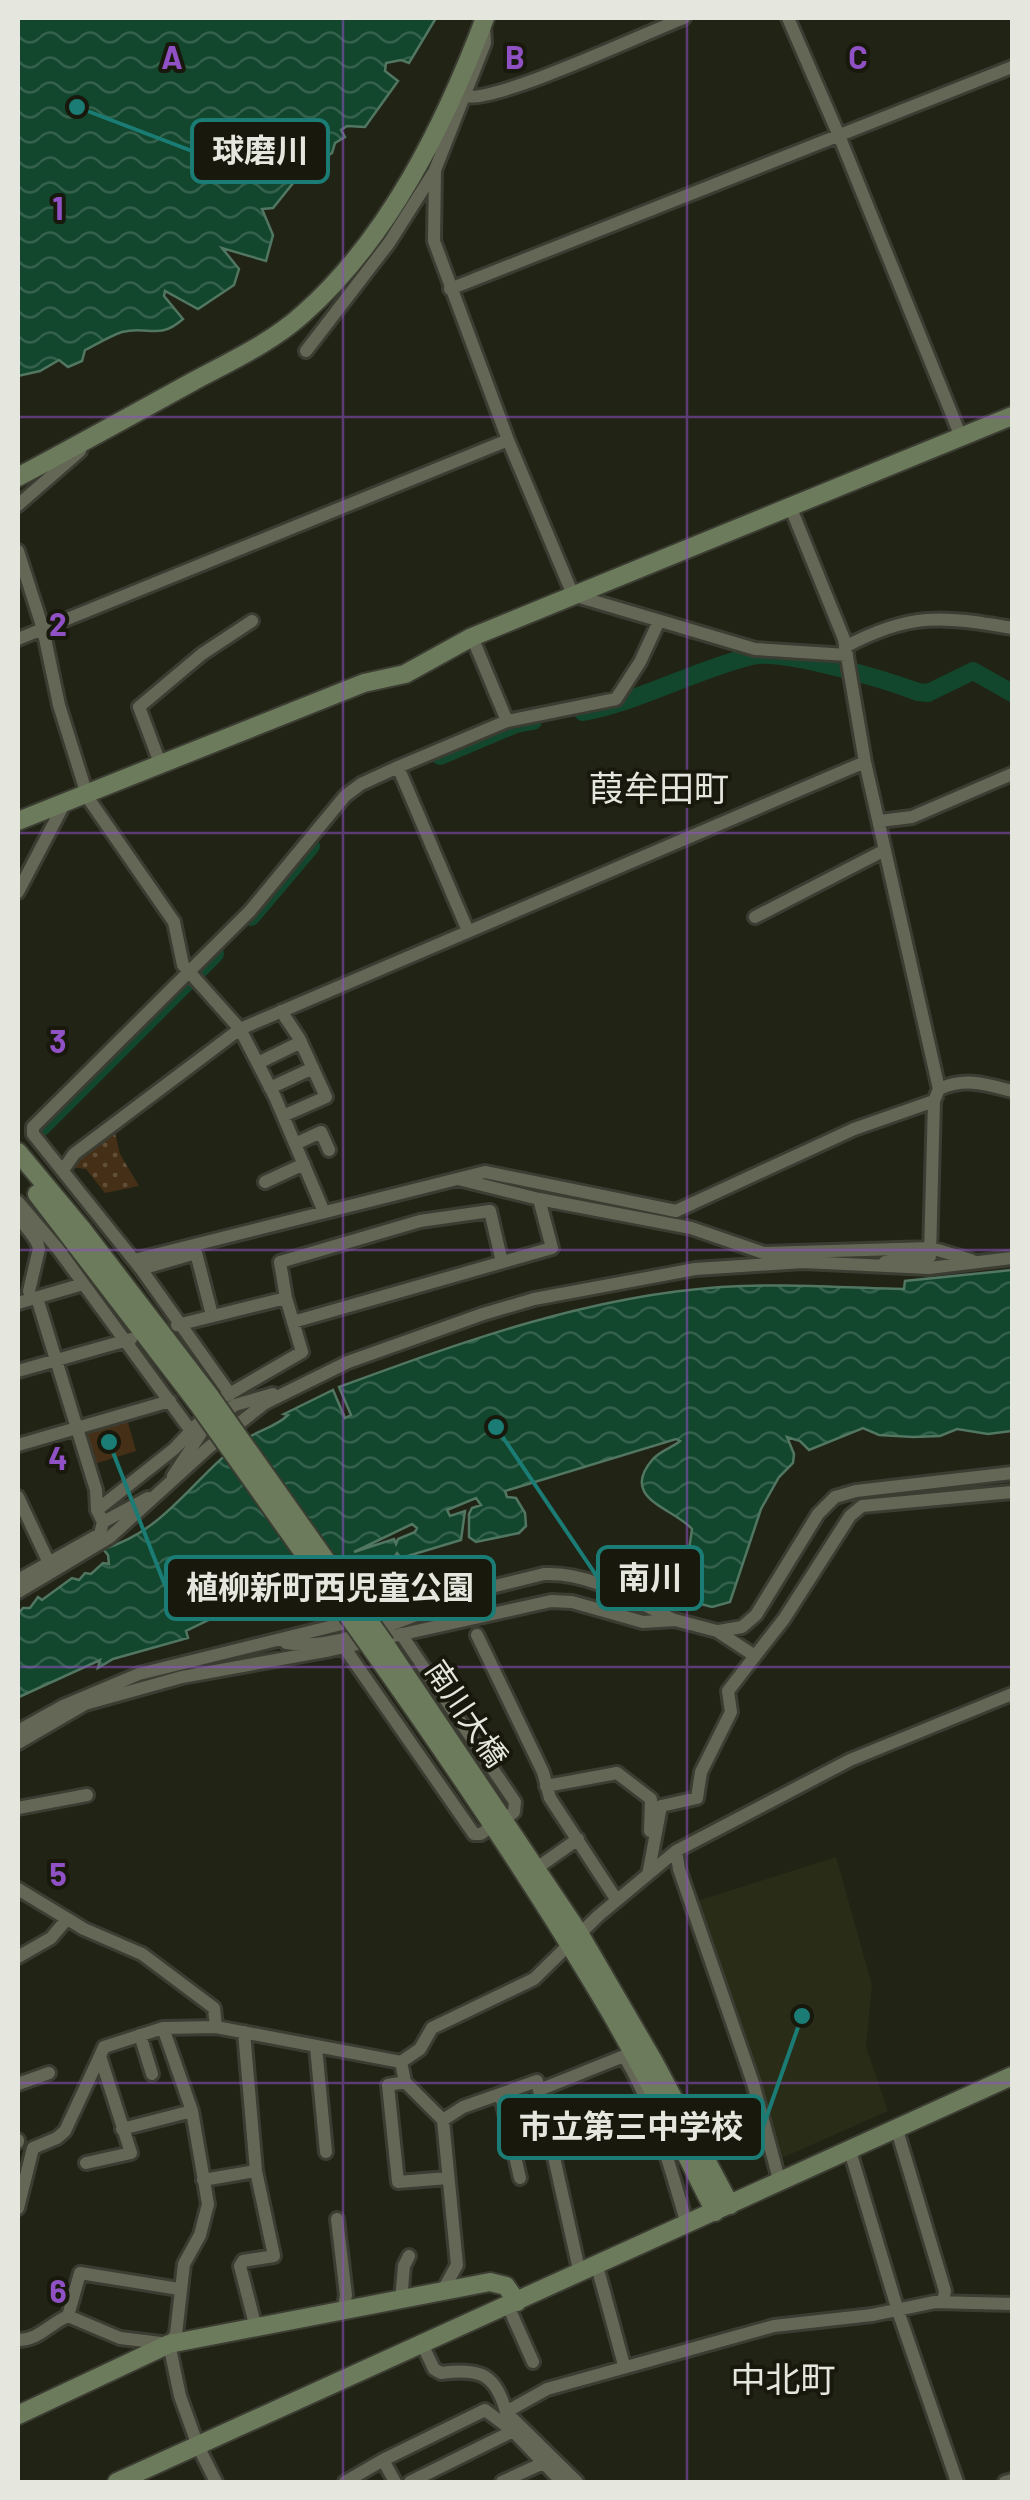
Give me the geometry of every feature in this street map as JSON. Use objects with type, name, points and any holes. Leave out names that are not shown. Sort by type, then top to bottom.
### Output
[{"type":"street","points":[[466,96],[484,96],[532,80],[684,18]]},
{"type":"street","points":[[788,18],[961,437]]},
{"type":"street","points":[[306,351],[389,243],[435,170],[485,44],[483,21]]},
{"type":"street","points":[[18,477],[254,348],[300,317],[344,274],[415,169],[456,88],[483,21]]},
{"type":"street","points":[[450,289],[1012,67]]},
{"type":"street","points":[[435,170],[434,240],[508,440],[573,595]]},
{"type":"street","points":[[18,821],[364,683],[405,674],[472,637],[1012,416]]},
{"type":"street","points":[[18,639],[508,440]]},
{"type":"street","points":[[18,504],[80,451],[80,444]]},
{"type":"street","points":[[790,506],[847,655],[865,762],[936,1095],[930,1256],[890,1259],[876,1266]]},
{"type":"street","points":[[18,551],[87,793],[174,922],[180,958],[240,1029],[324,1212]]},
{"type":"street","points":[[573,595],[755,649],[847,655],[885,627],[916,619],[951,617],[1012,628]]},
{"type":"street","points":[[230,1394],[138,1265],[33,1134],[34,1127],[193,976],[285,872],[345,796],[398,766],[507,721],[616,699],[640,662],[658,621]]},
{"type":"street","points":[[160,764],[139,708],[202,654],[252,622]]},
{"type":"street","points":[[472,637],[507,721]]},
{"type":"street","points":[[63,1170],[74,1154],[240,1029],[865,762]]},
{"type":"street","points":[[398,766],[468,931]]},
{"type":"street","points":[[880,821],[912,816],[1012,774]]},
{"type":"street","points":[[18,892],[61,810],[60,804]]},
{"type":"street","points":[[756,917],[886,850]]},
{"type":"street","points":[[281,1011],[301,1042],[326,1097],[283,1116]]},
{"type":"street","points":[[258,1063],[301,1042]]},
{"type":"street","points":[[270,1088],[312,1068]]},
{"type":"street","points":[[138,1265],[324,1212],[486,1172],[676,1211],[936,1095],[955,1082],[977,1082],[1012,1091]]},
{"type":"street","points":[[295,1144],[320,1132],[329,1150]]},
{"type":"street","points":[[18,1152],[71,1239],[81,1281],[129,1339],[195,1434]]},
{"type":"street","points":[[265,1182],[304,1164]]},
{"type":"street","points":[[18,1170],[204,1400],[386,1642],[515,1802],[514,1812],[474,1834],[344,1647]]},
{"type":"street","points":[[455,1178],[539,1199],[691,1228],[764,1253],[931,1248],[983,1263]]},
{"type":"street","points":[[293,1322],[552,1248],[539,1199]]},
{"type":"street","points":[[18,1580],[100,1534],[96,1490],[56,1360],[28,1294],[39,1249],[20,1220],[21,1206],[71,1239]]},
{"type":"street","points":[[100,1516],[160,1494],[195,1434],[230,1394],[302,1352],[280,1262],[420,1221],[490,1211],[502,1262]]},
{"type":"street","points":[[71,1239],[99,1217]]},
{"type":"street","points":[[138,1265],[196,1253],[212,1315]]},
{"type":"street","points":[[18,1592],[110,1538],[208,1448],[266,1403],[392,1345],[534,1299],[695,1269],[802,1262],[929,1268],[1012,1258]]},
{"type":"street","points":[[18,1303],[28,1294],[81,1281]]},
{"type":"street","points":[[178,1325],[286,1298]]},
{"type":"street","points":[[18,1371],[129,1339]]},
{"type":"street","points":[[100,1516],[174,1449],[235,1404],[290,1390]]},
{"type":"street","points":[[18,1445],[170,1401]]},
{"type":"street","points":[[717,1631],[742,1627],[756,1616],[818,1514],[835,1498],[856,1491],[1012,1473]]},
{"type":"street","points":[[649,1870],[661,1806],[697,1798],[701,1772],[731,1712],[728,1692],[784,1619],[850,1516],[862,1506],[1012,1492]]},
{"type":"street","points":[[18,1498],[49,1563]]},
{"type":"street","points":[[18,1730],[138,1674],[277,1640],[295,1644],[340,1638],[396,1624],[450,1598],[532,1576],[559,1573],[592,1580],[674,1620],[717,1631],[755,1656]]},
{"type":"street","points":[[18,1743],[85,1704],[182,1676],[386,1642],[551,1601],[572,1602],[643,1622],[674,1620]]},
{"type":"street","points":[[477,1635],[543,1772],[546,1786],[616,1899]]},
{"type":"street","points":[[386,1642],[654,2062],[723,2209]]},
{"type":"street","points":[[18,2141],[32,2148],[57,2138],[65,2131],[104,2047],[163,2028],[244,2032],[401,2062],[420,2049],[432,2028],[534,1979],[616,1899],[676,1851],[850,1760],[1012,1694]]},
{"type":"street","points":[[546,1786],[617,1773],[651,1799],[649,1830],[654,1836]]},
{"type":"street","points":[[18,1808],[87,1795]]},
{"type":"street","points":[[498,1823],[537,1868],[628,2054],[723,2209]]},
{"type":"street","points":[[537,1868],[578,1840]]},
{"type":"street","points":[[676,1851],[753,2083],[780,2183]]},
{"type":"street","points":[[18,1889],[67,1919],[142,1954],[214,2008],[216,2028]]},
{"type":"street","points":[[18,1957],[51,1938],[67,1919]]},
{"type":"street","points":[[163,2028],[192,2111],[208,2204],[200,2235],[184,2264],[176,2334],[169,2344]]},
{"type":"street","points":[[244,2032],[256,2171],[274,2256],[243,2261],[240,2266],[256,2328]]},
{"type":"street","points":[[140,2035],[152,2074]]},
{"type":"street","points":[[316,2047],[326,2152]]},
{"type":"street","points":[[540,2090],[628,2054]]},
{"type":"street","points":[[86,2163],[131,2153],[100,2056]]},
{"type":"street","points":[[401,2062],[405,2082],[444,2120],[458,2265],[442,2292]]},
{"type":"street","points":[[18,2084],[49,2073]]},
{"type":"street","points":[[117,2482],[1012,2076]]},
{"type":"street","points":[[405,2082],[388,2085],[398,2182],[448,2178]]},
{"type":"street","points":[[444,2120],[464,2107],[536,2082],[588,2270],[624,2365]]},
{"type":"street","points":[[646,2086],[687,2224]]},
{"type":"street","points":[[501,2096],[520,2178]]},
{"type":"street","points":[[122,2128],[192,2111]]},
{"type":"street","points":[[897,2130],[945,2292],[943,2302]]},
{"type":"street","points":[[18,2208],[32,2148]]},
{"type":"street","points":[[850,2152],[898,2311],[957,2482]]},
{"type":"street","points":[[204,2180],[256,2171]]},
{"type":"street","points":[[337,2219],[346,2294],[343,2311]]},
{"type":"street","points":[[401,2300],[404,2266],[409,2256]]},
{"type":"street","points":[[68,2316],[80,2273],[179,2290]]},
{"type":"street","points":[[18,2415],[169,2344],[496,2282],[506,2286],[534,2362]]},
{"type":"street","points":[[506,2412],[534,2394],[624,2365],[774,2326],[943,2302],[1012,2304]]},
{"type":"street","points":[[18,2340],[32,2340],[68,2316],[120,2338],[169,2344]]},
{"type":"street","points":[[169,2344],[178,2370],[180,2396],[216,2482]]},
{"type":"street","points":[[423,2346],[434,2368],[441,2373],[471,2370],[489,2378],[502,2396],[506,2412],[577,2482]]},
{"type":"street","points":[[346,2482],[485,2410],[513,2431],[562,2482]]},
{"type":"street","points":[[410,2482],[513,2431]]},
{"type":"street","points":[[383,2460],[395,2482]]},
{"type":"street","points":[[502,2482],[543,2463]]},
{"type":"street","points":[[1005,2482],[1012,2480]]},
{"type":"shaded area","points":[[113,1124],[120,1154],[139,1186],[105,1193],[86,1169],[71,1167]]},
{"type":"shaded area","points":[[127,1419],[136,1451],[91,1465],[82,1432]]},
{"type":"shaded area","points":[[836,1857],[872,1985],[866,2047],[888,2111],[780,2159],[697,1901]]},
{"type":"water","points":[[18,18],[436,18],[409,63],[386,63],[385,71],[398,81],[365,127],[347,126],[341,130],[345,137],[335,143],[332,153],[312,166],[306,163],[305,175],[294,182],[273,208],[262,209],[273,235],[266,261],[222,248],[239,269],[234,285],[198,309],[165,291],[164,296],[183,319],[174,326],[160,331],[122,332],[85,350],[82,361],[68,367],[59,360],[40,371],[18,376]]},
{"type":"water","points":[[1012,1270],[1012,1431],[988,1434],[957,1429],[940,1436],[913,1437],[879,1435],[863,1428],[809,1450],[800,1441],[787,1437],[793,1463],[779,1477],[761,1509],[730,1602],[712,1607],[682,1599],[692,1529],[653,1501],[642,1484],[653,1459],[680,1441],[676,1439],[505,1491],[507,1497],[516,1498],[525,1513],[526,1526],[519,1533],[476,1542],[469,1537],[469,1514],[481,1505],[476,1498],[447,1510],[450,1516],[465,1511],[461,1540],[401,1558],[397,1553],[391,1562],[349,1584],[302,1601],[273,1599],[273,1588],[266,1596],[268,1601],[243,1613],[243,1607],[252,1599],[186,1631],[188,1638],[113,1659],[98,1668],[100,1660],[19,1697],[18,1614],[23,1608],[30,1608],[38,1597],[42,1600],[72,1578],[79,1580],[103,1563],[109,1564],[103,1549],[125,1541],[163,1516],[228,1453],[288,1415],[284,1414],[333,1390],[345,1418],[351,1415],[339,1387],[479,1338],[622,1300],[744,1286],[904,1289],[905,1281]],"holes":[[[412,1524],[417,1528],[415,1532],[398,1539],[396,1544],[394,1539],[354,1552]],[[245,1568],[247,1574],[192,1606],[172,1613],[185,1600]]]},
{"type":"waterway","points":[[583,712],[626,701],[731,662],[767,655],[835,667],[928,693],[973,671],[1012,693]]},
{"type":"waterway","points":[[440,756],[516,724],[533,721]]},
{"type":"waterway","points":[[251,917],[311,846]]},
{"type":"waterway","points":[[42,1127],[215,954]]},
{"type":"place","name":"球磨川","points":[[77,107]]},
{"type":"place","name":"南川","points":[[496,1427]]},
{"type":"place","name":"植柳新町西児童公園","points":[[109,1442]]},
{"type":"place","name":"市立第三中学校","points":[[802,2016]]},
{"type":"district","name":"葭牟田町","points":[[659,789]]},
{"type":"district","name":"中北町","points":[[783,2380]]}]
